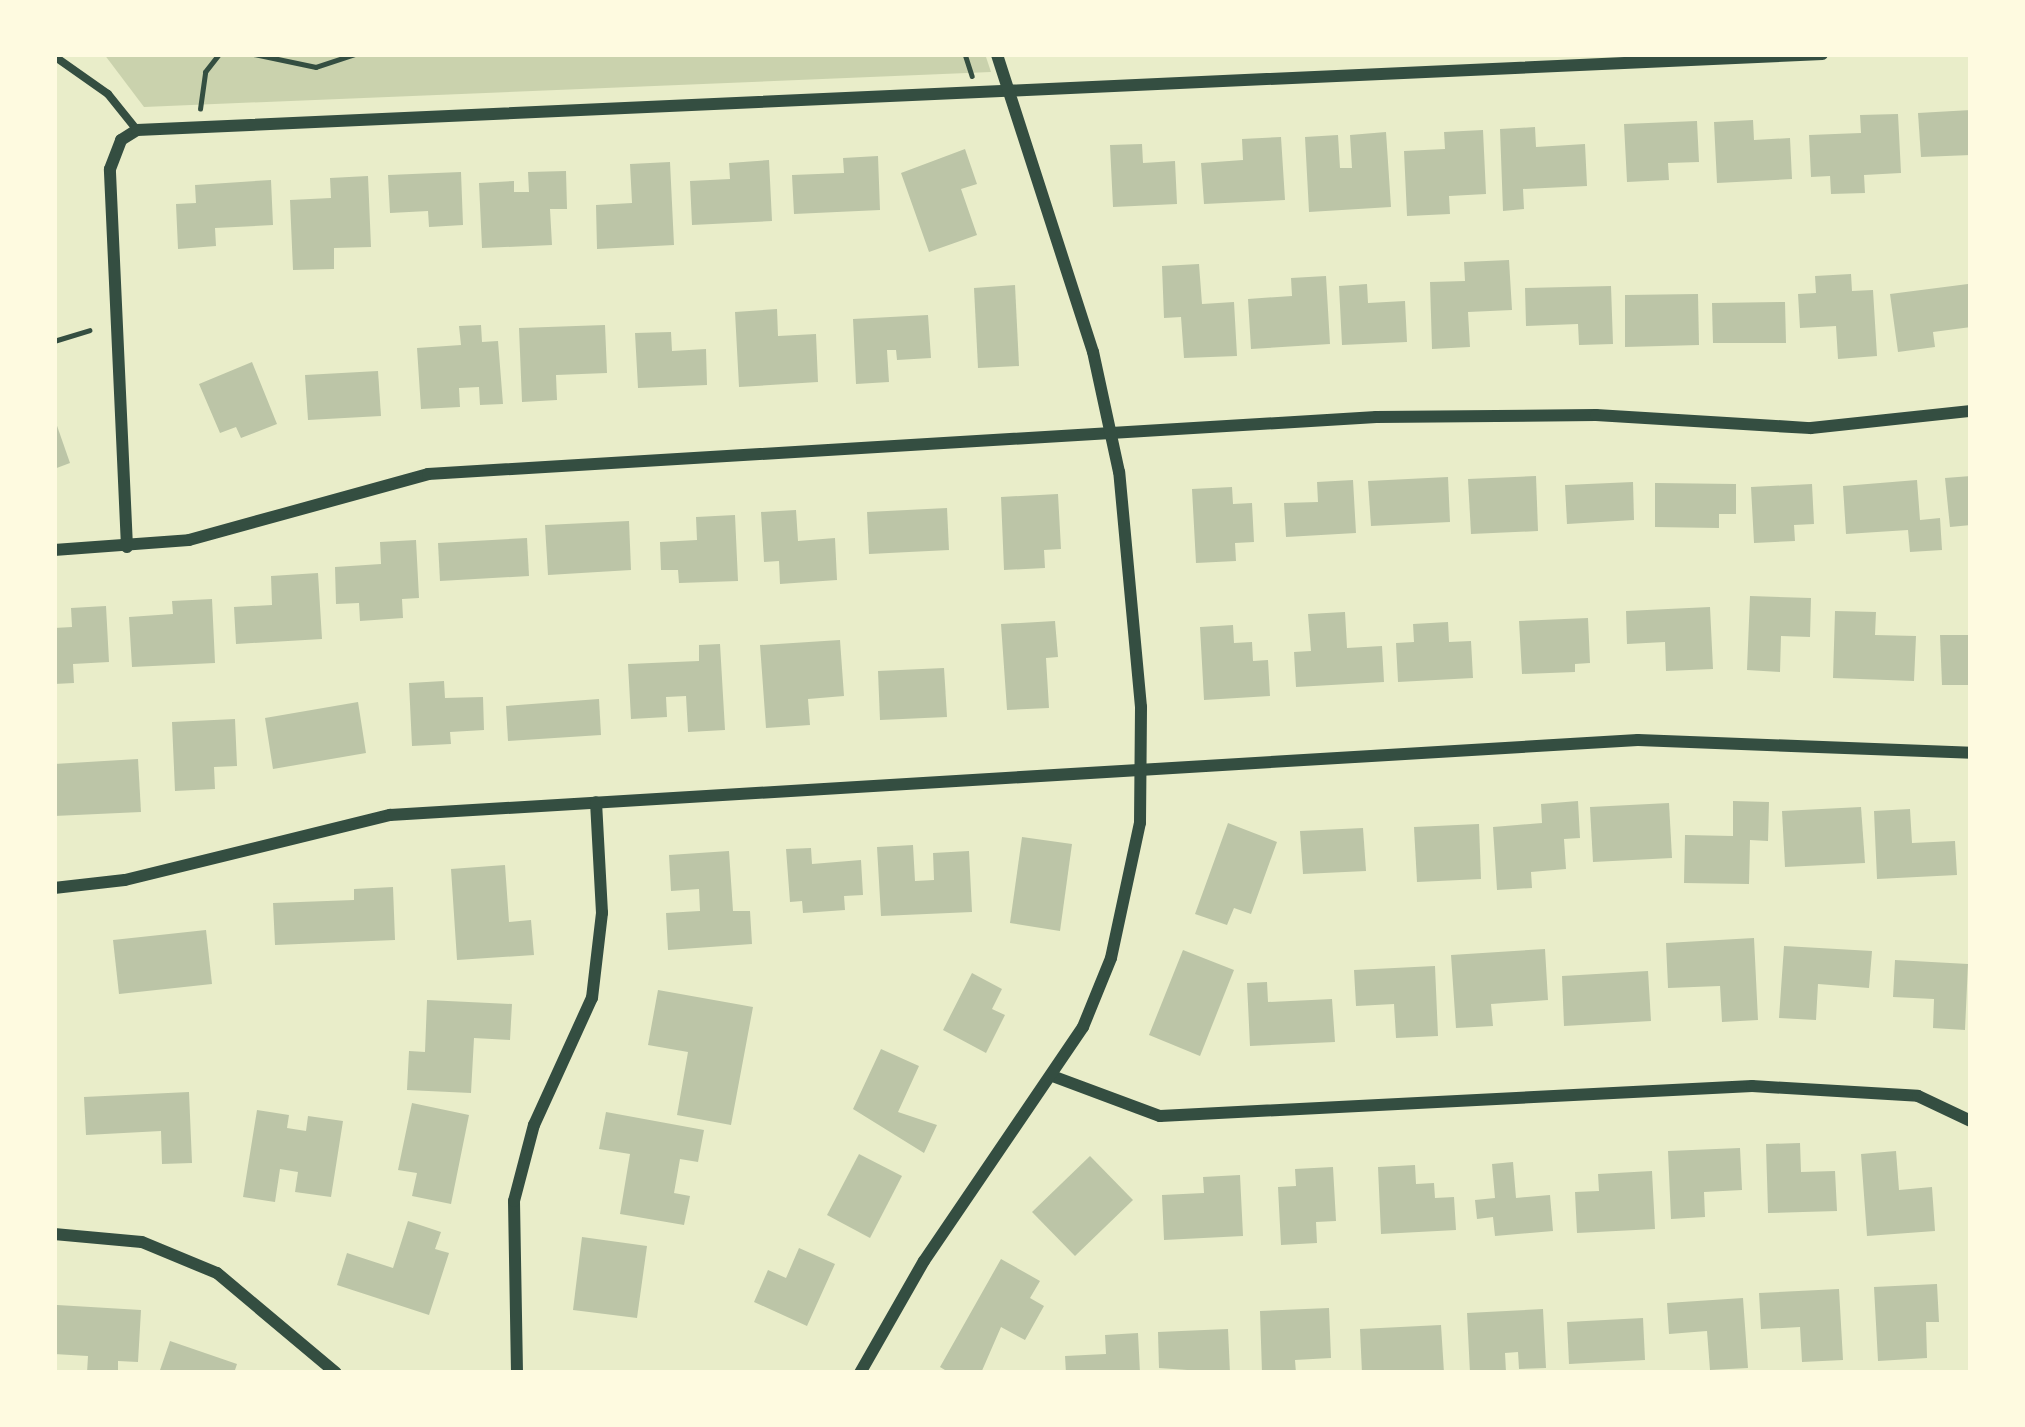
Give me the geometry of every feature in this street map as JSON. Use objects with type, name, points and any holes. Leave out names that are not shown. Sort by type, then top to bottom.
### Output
[{"type":"street","points":[[860,1373],[925,1261],[1055,1077],[1111,958],[1130,890],[1142,770],[1128,545],[1111,432],[997,54]]},
{"type":"street","points":[[128,547],[110,169],[121,140],[137,130],[1822,54]]},
{"type":"street","points":[[54,550],[128,547],[233,530],[359,487],[428,474],[1499,412],[1811,428],[1971,412]]},
{"type":"street","points":[[54,889],[189,866],[334,824],[596,802],[1638,740],[1971,753]]},
{"type":"street","points":[[517,1373],[514,1202],[534,1125],[592,998],[602,913],[596,802]]},
{"type":"street","points":[[1055,1077],[1160,1116],[1752,1086],[1918,1096],[1971,1121]]},
{"type":"street","points":[[54,1234],[107,1236],[177,1254],[258,1302],[336,1373]]},
{"type":"street","points":[[307,1373],[315,1357]]},
{"type":"lane","points":[[54,56],[108,94],[137,130]]},
{"type":"path","points":[[200,105],[205,72],[219,54]]},
{"type":"path","points":[[254,54],[316,67],[355,54]]},
{"type":"path","points":[[965,54],[968,65]]},
{"type":"path","points":[[54,341],[89,330]]},
{"type":"green space","points":[[104,54],[985,54],[991,72],[144,107]]},
{"type":"building","points":[[1971,110],[1971,155],[1921,157],[1918,113]]},
{"type":"building","points":[[1898,114],[1901,173],[1864,175],[1865,193],[1831,194],[1830,176],[1811,177],[1809,135],[1861,133],[1860,115]]},
{"type":"building","points":[[1753,120],[1754,140],[1790,138],[1792,179],[1717,183],[1714,122]]},
{"type":"building","points":[[1697,121],[1699,162],[1668,163],[1669,180],[1627,182],[1624,124]]},
{"type":"building","points":[[1535,127],[1536,147],[1585,144],[1587,186],[1523,189],[1524,209],[1503,211],[1500,129]]},
{"type":"building","points":[[1483,130],[1486,194],[1449,196],[1450,214],[1407,216],[1404,151],[1445,149],[1444,132]]},
{"type":"building","points":[[1386,132],[1391,207],[1309,212],[1305,137],[1338,135],[1340,168],[1352,168],[1350,135]]},
{"type":"building","points":[[1281,137],[1285,200],[1204,204],[1201,163],[1243,160],[1242,139]]},
{"type":"building","points":[[1142,144],[1143,163],[1175,161],[1177,204],[1113,207],[1110,145]]},
{"type":"building","points":[[965,149],[977,184],[961,189],[977,235],[929,252],[901,173]]},
{"type":"building","points":[[878,156],[880,210],[794,214],[792,175],[844,173],[843,158]]},
{"type":"building","points":[[769,160],[772,221],[692,225],[690,181],[730,179],[729,163]]},
{"type":"building","points":[[670,162],[674,245],[597,249],[596,205],[632,203],[630,164]]},
{"type":"building","points":[[566,171],[567,209],[550,209],[552,245],[482,248],[479,183],[514,181],[514,192],[529,192],[528,172]]},
{"type":"building","points":[[461,172],[463,225],[429,227],[428,211],[390,213],[388,175]]},
{"type":"building","points":[[368,176],[371,247],[334,248],[334,269],[293,270],[290,200],[331,198],[330,178]]},
{"type":"building","points":[[271,180],[273,225],[215,228],[216,246],[178,249],[176,204],[196,203],[195,185]]},
{"type":"building","points":[[1509,260],[1512,310],[1468,312],[1470,347],[1432,349],[1430,282],[1465,281],[1464,262]]},
{"type":"building","points":[[1199,264],[1202,304],[1234,302],[1237,356],[1184,358],[1181,317],[1164,318],[1162,266]]},
{"type":"building","points":[[1851,274],[1852,291],[1873,290],[1877,356],[1838,359],[1836,326],[1800,328],[1798,294],[1816,293],[1815,276]]},
{"type":"building","points":[[1326,276],[1330,344],[1251,349],[1248,299],[1292,296],[1291,278]]},
{"type":"building","points":[[1367,284],[1368,303],[1405,301],[1407,342],[1342,345],[1339,286]]},
{"type":"building","points":[[1968,284],[1971,327],[1933,332],[1935,347],[1898,352],[1890,294]]},
{"type":"building","points":[[1015,285],[1019,366],[978,368],[974,288]]},
{"type":"building","points":[[1611,286],[1613,344],[1579,345],[1578,324],[1526,326],[1525,288]]},
{"type":"building","points":[[1698,294],[1699,345],[1625,347],[1625,295]]},
{"type":"building","points":[[1785,302],[1786,343],[1713,343],[1712,303]]},
{"type":"building","points":[[777,309],[778,336],[816,334],[818,382],[739,387],[735,312]]},
{"type":"building","points":[[928,315],[931,358],[897,360],[896,350],[887,350],[889,382],[856,384],[853,319]]},
{"type":"building","points":[[481,325],[482,342],[498,341],[503,404],[480,405],[479,387],[459,388],[460,407],[421,409],[417,348],[461,345],[459,326]]},
{"type":"building","points":[[605,325],[607,373],[556,375],[557,400],[522,402],[519,328]]},
{"type":"building","points":[[671,332],[672,351],[706,349],[707,385],[638,388],[635,333]]},
{"type":"building","points":[[252,362],[277,424],[241,438],[236,427],[220,433],[199,384]]},
{"type":"building","points":[[378,371],[381,416],[308,420],[305,375]]},
{"type":"building","points":[[54,421],[70,463],[54,469]]},
{"type":"building","points":[[1536,476],[1538,531],[1471,534],[1468,479]]},
{"type":"building","points":[[1971,476],[1971,525],[1950,527],[1945,478]]},
{"type":"building","points":[[1448,477],[1450,522],[1371,526],[1368,481]]},
{"type":"building","points":[[1353,480],[1356,533],[1286,537],[1284,503],[1318,502],[1317,482]]},
{"type":"building","points":[[1917,480],[1920,520],[1940,518],[1942,550],[1910,552],[1908,530],[1846,534],[1843,486]]},
{"type":"building","points":[[1633,482],[1634,520],[1567,524],[1565,485]]},
{"type":"building","points":[[1655,483],[1736,484],[1736,514],[1719,514],[1719,528],[1655,527]]},
{"type":"building","points":[[1812,484],[1814,524],[1794,525],[1795,541],[1754,543],[1751,487]]},
{"type":"building","points":[[1232,487],[1233,504],[1252,503],[1254,542],[1235,543],[1236,561],[1196,563],[1192,489]]},
{"type":"building","points":[[1058,494],[1061,549],[1044,550],[1045,568],[1004,570],[1001,497]]},
{"type":"building","points":[[947,508],[949,550],[869,554],[867,512]]},
{"type":"building","points":[[796,510],[798,541],[835,538],[837,580],[780,584],[779,561],[764,562],[761,512]]},
{"type":"building","points":[[735,515],[738,581],[679,583],[678,570],[661,570],[660,542],[697,540],[696,517]]},
{"type":"building","points":[[629,521],[631,570],[548,575],[545,525]]},
{"type":"building","points":[[527,538],[529,576],[440,581],[438,543]]},
{"type":"building","points":[[416,540],[419,598],[402,599],[403,618],[360,621],[359,603],[336,604],[335,567],[381,564],[380,542]]},
{"type":"building","points":[[318,573],[322,639],[236,644],[234,607],[272,605],[271,576]]},
{"type":"building","points":[[1750,596],[1811,598],[1810,637],[1781,636],[1780,672],[1747,670]]},
{"type":"building","points":[[212,599],[215,663],[132,667],[129,617],[173,614],[172,601]]},
{"type":"building","points":[[106,606],[109,662],[73,664],[74,683],[54,684],[54,628],[72,627],[71,608]]},
{"type":"building","points":[[1710,607],[1713,669],[1666,671],[1665,642],[1627,644],[1626,611]]},
{"type":"building","points":[[1835,611],[1876,612],[1875,635],[1916,636],[1914,681],[1833,678]]},
{"type":"building","points":[[1345,612],[1347,648],[1382,646],[1384,682],[1296,687],[1294,652],[1311,651],[1308,614]]},
{"type":"building","points":[[1588,618],[1590,663],[1575,664],[1575,672],[1522,674],[1519,621]]},
{"type":"building","points":[[1055,621],[1058,657],[1046,658],[1049,708],[1007,710],[1001,624]]},
{"type":"building","points":[[1448,622],[1449,642],[1471,641],[1473,678],[1398,682],[1396,643],[1414,642],[1413,624]]},
{"type":"building","points":[[1233,625],[1234,643],[1252,642],[1253,661],[1268,660],[1270,696],[1204,700],[1200,627]]},
{"type":"building","points":[[1940,635],[1971,635],[1971,685],[1942,685]]},
{"type":"building","points":[[840,640],[844,696],[808,699],[810,725],[766,728],[760,645]]},
{"type":"building","points":[[720,644],[725,730],[688,732],[686,696],[666,697],[667,717],[631,719],[628,664],[699,661],[699,645]]},
{"type":"building","points":[[944,668],[947,717],[880,720],[878,671]]},
{"type":"building","points":[[444,681],[445,698],[483,697],[484,730],[450,732],[451,744],[412,746],[409,683]]},
{"type":"building","points":[[599,699],[601,735],[508,741],[506,706]]},
{"type":"building","points":[[358,702],[366,753],[273,769],[265,718]]},
{"type":"building","points":[[235,719],[237,766],[214,767],[215,789],[175,791],[172,722]]},
{"type":"building","points":[[138,759],[141,812],[54,816],[54,764]]},
{"type":"building","points":[[1578,801],[1580,838],[1564,839],[1566,869],[1531,872],[1532,888],[1497,890],[1493,827],[1542,823],[1541,804]]},
{"type":"building","points":[[1733,801],[1769,802],[1768,841],[1750,840],[1749,884],[1684,883],[1685,835],[1733,836]]},
{"type":"building","points":[[1669,803],[1672,858],[1593,862],[1590,807]]},
{"type":"building","points":[[1861,807],[1865,863],[1785,867],[1782,811]]},
{"type":"building","points":[[1910,809],[1912,843],[1955,841],[1957,875],[1877,879],[1874,811]]},
{"type":"building","points":[[1228,823],[1277,842],[1251,914],[1234,908],[1227,925],[1195,914]]},
{"type":"building","points":[[1479,824],[1481,879],[1417,882],[1414,827]]},
{"type":"building","points":[[1363,828],[1366,871],[1303,874],[1300,831]]},
{"type":"building","points":[[1022,837],[1072,844],[1060,931],[1010,923]]},
{"type":"building","points":[[913,845],[915,881],[934,880],[933,853],[969,851],[972,912],[881,916],[877,847]]},
{"type":"building","points":[[811,848],[812,864],[861,860],[863,895],[844,896],[845,910],[803,913],[802,901],[790,902],[786,849]]},
{"type":"building","points":[[729,851],[733,911],[750,911],[752,944],[668,950],[666,913],[700,911],[699,889],[671,891],[669,855]]},
{"type":"building","points":[[505,865],[509,922],[531,920],[534,955],[457,960],[451,869]]},
{"type":"building","points":[[393,887],[395,940],[275,945],[273,903],[354,900],[354,889]]},
{"type":"building","points":[[206,930],[212,984],[119,994],[113,940]]},
{"type":"building","points":[[1754,938],[1758,1020],[1722,1022],[1720,986],[1668,988],[1666,943]]},
{"type":"building","points":[[1784,946],[1872,951],[1869,988],[1818,984],[1816,1020],[1779,1018]]},
{"type":"building","points":[[1545,949],[1548,1000],[1491,1004],[1493,1026],[1456,1028],[1451,955]]},
{"type":"building","points":[[1183,950],[1234,970],[1200,1056],[1149,1035]]},
{"type":"building","points":[[1895,960],[1968,964],[1965,1030],[1933,1028],[1934,999],[1893,997]]},
{"type":"building","points":[[1435,966],[1438,1036],[1396,1038],[1394,1004],[1356,1006],[1354,970]]},
{"type":"building","points":[[1648,971],[1651,1021],[1564,1026],[1562,976]]},
{"type":"building","points":[[972,973],[1002,989],[992,1009],[1005,1015],[986,1053],[943,1030]]},
{"type":"building","points":[[1267,982],[1268,1002],[1332,999],[1335,1042],[1250,1046],[1247,983]]},
{"type":"building","points":[[658,990],[753,1007],[731,1125],[677,1115],[688,1052],[648,1045]]},
{"type":"building","points":[[427,1000],[512,1004],[510,1040],[474,1038],[471,1093],[407,1090],[409,1051],[425,1052]]},
{"type":"building","points":[[881,1049],[919,1066],[898,1112],[937,1125],[924,1153],[853,1109]]},
{"type":"building","points":[[189,1092],[192,1163],[162,1164],[161,1131],[86,1135],[84,1097]]},
{"type":"building","points":[[412,1103],[469,1115],[451,1204],[412,1196],[417,1173],[398,1170]]},
{"type":"building","points":[[257,1110],[289,1115],[287,1128],[306,1131],[308,1116],[343,1121],[331,1197],[295,1192],[298,1172],[280,1169],[275,1202],[243,1197]]},
{"type":"building","points":[[606,1112],[704,1130],[698,1162],[680,1159],[674,1193],[690,1196],[684,1225],[620,1214],[630,1154],[599,1149]]},
{"type":"building","points":[[1800,1143],[1801,1172],[1835,1171],[1837,1211],[1768,1213],[1766,1144]]},
{"type":"building","points":[[1740,1148],[1742,1190],[1704,1192],[1705,1217],[1671,1219],[1668,1151]]},
{"type":"building","points":[[1896,1151],[1899,1190],[1932,1187],[1935,1231],[1867,1236],[1861,1154]]},
{"type":"building","points":[[859,1154],[902,1176],[870,1238],[827,1215]]},
{"type":"building","points":[[1090,1156],[1133,1200],[1075,1256],[1032,1212]]},
{"type":"building","points":[[1513,1162],[1516,1198],[1550,1195],[1553,1231],[1495,1236],[1493,1217],[1477,1219],[1475,1200],[1495,1198],[1492,1164]]},
{"type":"building","points":[[1415,1165],[1416,1184],[1434,1183],[1435,1198],[1454,1197],[1456,1230],[1381,1234],[1378,1167]]},
{"type":"building","points":[[1333,1167],[1336,1221],[1316,1222],[1317,1243],[1281,1245],[1278,1187],[1296,1186],[1295,1169]]},
{"type":"building","points":[[1652,1171],[1655,1229],[1577,1233],[1575,1192],[1599,1191],[1598,1174]]},
{"type":"building","points":[[1240,1175],[1243,1236],[1164,1240],[1162,1195],[1204,1193],[1203,1177]]},
{"type":"building","points":[[408,1221],[441,1232],[435,1249],[449,1253],[429,1315],[337,1285],[347,1253],[393,1268]]},
{"type":"building","points":[[582,1237],[647,1246],[637,1318],[573,1310]]},
{"type":"building","points":[[799,1248],[835,1264],[807,1326],[754,1302],[768,1270],[786,1278]]},
{"type":"building","points":[[1001,1259],[1040,1281],[1030,1298],[1044,1306],[1025,1340],[1001,1327],[981,1373],[950,1373],[940,1367]]},
{"type":"building","points":[[1937,1284],[1939,1322],[1926,1322],[1927,1358],[1878,1361],[1874,1287]]},
{"type":"building","points":[[1839,1289],[1843,1360],[1802,1362],[1800,1327],[1761,1329],[1759,1293]]},
{"type":"building","points":[[1743,1298],[1748,1368],[1710,1370],[1707,1331],[1669,1334],[1667,1303]]},
{"type":"building","points":[[57,1305],[141,1310],[138,1362],[118,1361],[118,1373],[87,1373],[88,1356],[54,1354]]},
{"type":"building","points":[[1329,1308],[1331,1358],[1295,1360],[1296,1373],[1262,1373],[1260,1311]]},
{"type":"building","points":[[1543,1309],[1546,1368],[1519,1369],[1518,1352],[1505,1353],[1506,1372],[1470,1373],[1467,1313]]},
{"type":"building","points":[[1643,1318],[1645,1360],[1569,1364],[1567,1322]]},
{"type":"building","points":[[1441,1325],[1444,1373],[1362,1373],[1360,1329]]},
{"type":"building","points":[[1228,1329],[1230,1373],[1159,1368],[1158,1332]]},
{"type":"building","points":[[1138,1333],[1140,1373],[1066,1373],[1065,1356],[1106,1354],[1105,1335]]},
{"type":"building","points":[[170,1341],[237,1364],[234,1373],[159,1373]]}]
